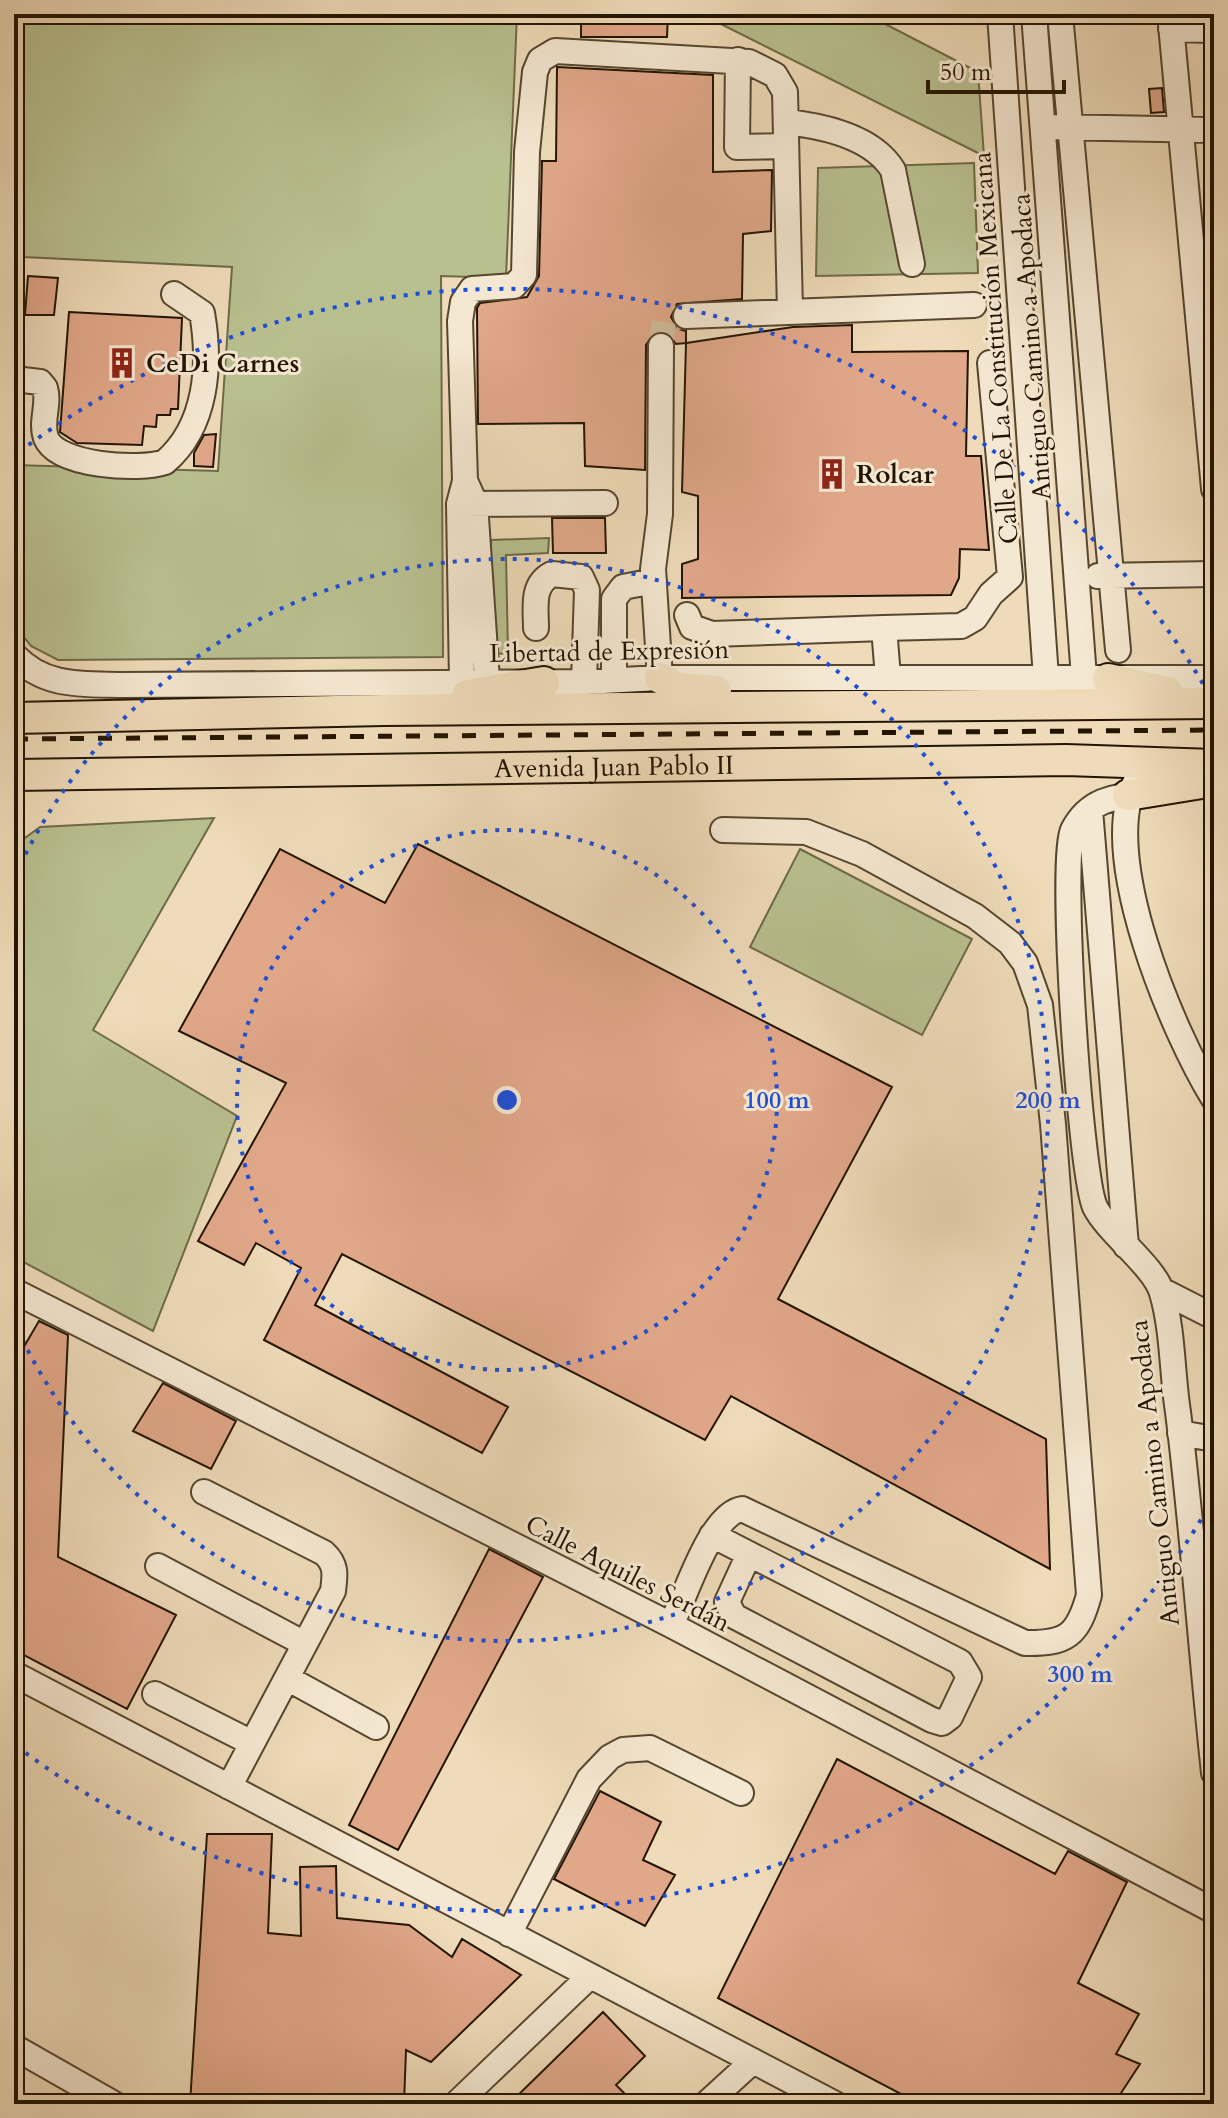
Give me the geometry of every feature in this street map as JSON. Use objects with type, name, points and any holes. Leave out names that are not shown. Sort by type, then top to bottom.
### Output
[{"type":"main road","points":[[1103,669],[1213,694]]},
{"type":"main road","points":[[660,678],[678,688],[812,698],[848,708]]},
{"type":"main road","points":[[384,710],[544,682]]},
{"type":"main road","points":[[14,718],[384,710],[848,708],[1213,694]]},
{"type":"main road","name":"Avenida Juan Pablo II","points":[[14,775],[1066,760],[1214,765]]},
{"type":"main road","points":[[1128,795],[1214,781]]},
{"type":"street","name":"Calle De La Constitución Mexicana","points":[[1000,14],[1046,678]]},
{"type":"street","name":"Antiguo Camino a Apodaca","points":[[1034,14],[1075,576],[1103,669]]},
{"type":"street","points":[[1060,14],[1111,575],[1103,669]]},
{"type":"street","points":[[1214,30],[1170,22],[1214,489]]},
{"type":"street","points":[[462,681],[467,496],[461,309],[472,289],[514,286],[524,275],[527,152],[537,65],[555,51],[738,60],[758,65],[781,82],[786,134],[790,312]]},
{"type":"street","points":[[738,60],[737,147],[810,124],[877,150],[893,170],[912,264]]},
{"type":"street","points":[[1043,125],[1214,130]]},
{"type":"street","points":[[14,379],[40,382],[45,388],[44,430],[48,442],[68,458],[139,466],[165,462],[196,419],[205,372],[202,313],[174,294]]},
{"type":"street","points":[[686,316],[974,305]]},
{"type":"street","points":[[660,678],[654,581],[660,514],[661,346]]},
{"type":"street","points":[[687,615],[692,627],[712,634],[961,626],[975,618],[991,594],[1010,577],[990,363]]},
{"type":"street","points":[[467,496],[605,503]]},
{"type":"street","points":[[467,496],[487,680]]},
{"type":"street","points":[[536,628],[536,592],[545,578],[563,574],[581,577],[587,590],[584,682]]},
{"type":"street","points":[[1075,576],[1214,574]]},
{"type":"street","points":[[614,680],[617,593],[623,587],[654,581]]},
{"type":"street","points":[[884,628],[888,677]]},
{"type":"street","name":"Libertad de Expresión","points":[[14,655],[31,672],[62,683],[1046,678],[1103,669]]},
{"type":"street","points":[[1145,764],[1128,795],[1122,842],[1154,968],[1185,1050],[1214,1099]]},
{"type":"street","points":[[1126,1246],[1090,810],[1110,796],[1214,795]]},
{"type":"street","name":"Antiguo Camino a Apodaca","points":[[1090,810],[1072,832],[1067,854],[1076,1070],[1091,1193],[1096,1208],[1161,1290],[1180,1433],[1213,1761]]},
{"type":"street","points":[[671,1625],[712,1535],[726,1515],[734,1511],[750,1510],[1005,1637],[1025,1643],[1062,1640],[1077,1628],[1089,1595],[1058,1172],[1040,1005],[1025,963],[1010,943],[975,916],[862,854],[806,832],[723,830]]},
{"type":"street","points":[[1161,1290],[1214,1317]]},
{"type":"street","name":"Calle Aquiles Serdán","points":[[14,1291],[671,1625],[1214,1911]]},
{"type":"street","points":[[1180,1433],[1214,1439]]},
{"type":"street","points":[[204,1492],[324,1553],[333,1561],[333,1591],[229,1787]]},
{"type":"street","points":[[712,1535],[960,1662],[969,1677],[950,1717],[942,1723],[932,1720],[734,1616],[727,1602],[749,1554]]},
{"type":"street","points":[[699,1563],[736,1582]]},
{"type":"street","points":[[158,1566],[305,1644]]},
{"type":"street","points":[[14,1674],[835,2104]]},
{"type":"street","points":[[287,1678],[376,1727]]},
{"type":"street","points":[[155,1694],[252,1743]]},
{"type":"street","points":[[509,1934],[589,1779],[610,1757],[623,1750],[650,1748],[741,1793]]},
{"type":"street","points":[[456,2104],[590,1976]]},
{"type":"street","points":[[14,2047],[114,2104]]},
{"type":"street","points":[[706,2104],[753,2061]]},
{"type":"green space","points":[[18,14],[517,14],[506,278],[441,276],[443,657],[58,660],[31,646],[14,625],[14,465],[218,471],[232,267],[23,257]]},
{"type":"green space","points":[[701,14],[866,14],[978,72],[984,156]]},
{"type":"green space","points":[[974,163],[978,273],[816,276],[818,168]]},
{"type":"green space","points":[[549,538],[548,553],[506,555],[508,654],[490,653],[491,540]]},
{"type":"green space","points":[[214,818],[93,1030],[237,1116],[153,1331],[14,1257],[14,846],[40,827]]},
{"type":"green space","points":[[800,849],[972,939],[922,1035],[750,947]]},
{"type":"building","points":[[581,14],[668,14],[667,37],[581,37]]},
{"type":"building","points":[[557,67],[713,75],[713,172],[772,170],[771,231],[743,234],[742,299],[677,304],[671,317],[678,329],[686,331],[686,343],[676,344],[668,333],[654,333],[646,345],[645,470],[585,466],[584,423],[478,424],[477,308],[480,303],[527,297],[539,276],[542,161],[556,161]]},
{"type":"building","points":[[1162,88],[1164,112],[1151,113],[1149,89]]},
{"type":"building","points":[[28,276],[58,278],[54,315],[25,315]]},
{"type":"building","name":"CeDi Carnes","points":[[69,312],[182,318],[178,409],[171,409],[170,415],[157,415],[156,427],[144,426],[142,445],[77,443],[60,432]]},
{"type":"building","name":"Rolcar","points":[[852,325],[852,352],[968,351],[966,456],[981,456],[989,550],[960,549],[959,578],[951,595],[682,598],[682,564],[698,559],[698,496],[682,492],[686,343],[793,327]]},
{"type":"building","points":[[216,434],[213,467],[194,466],[194,453],[204,435]]},
{"type":"building","points":[[552,518],[605,518],[606,553],[553,553]]},
{"type":"building","points":[[418,844],[892,1087],[778,1299],[1046,1439],[1050,1569],[731,1396],[705,1440],[342,1254],[315,1305],[508,1407],[482,1453],[264,1340],[301,1268],[256,1243],[244,1265],[198,1241],[286,1083],[179,1031],[280,849],[385,903]]},
{"type":"building","points":[[39,1321],[68,1335],[58,1557],[176,1615],[127,1709],[14,1650],[14,1350],[22,1350]]},
{"type":"building","points":[[163,1383],[236,1421],[211,1469],[133,1431]]},
{"type":"building","points":[[489,1549],[543,1577],[398,1850],[349,1825]]},
{"type":"building","points":[[837,1759],[1055,1874],[1068,1851],[1127,1882],[1078,1983],[1139,2014],[1116,2054],[1140,2064],[1121,2093],[1144,2104],[920,2104],[718,1998]]},
{"type":"building","points":[[600,1791],[661,1822],[643,1860],[675,1875],[645,1926],[554,1879]]},
{"type":"building","points":[[207,1834],[272,1834],[268,1933],[301,1936],[300,1867],[336,1866],[337,1918],[409,1925],[452,1957],[462,1939],[521,1975],[431,2062],[406,2050],[404,2104],[190,2104]]},
{"type":"building","points":[[603,2012],[645,2056],[616,2085],[635,2104],[509,2104]]},
{"type":"tunnel","points":[[661,346],[664,321],[686,316]]},
{"type":"railway","points":[[14,739],[1214,730]]},
{"type":"place","name":"CeDi Carnes","points":[[122,363]]},
{"type":"place","name":"Rolcar","points":[[832,474]]}]
